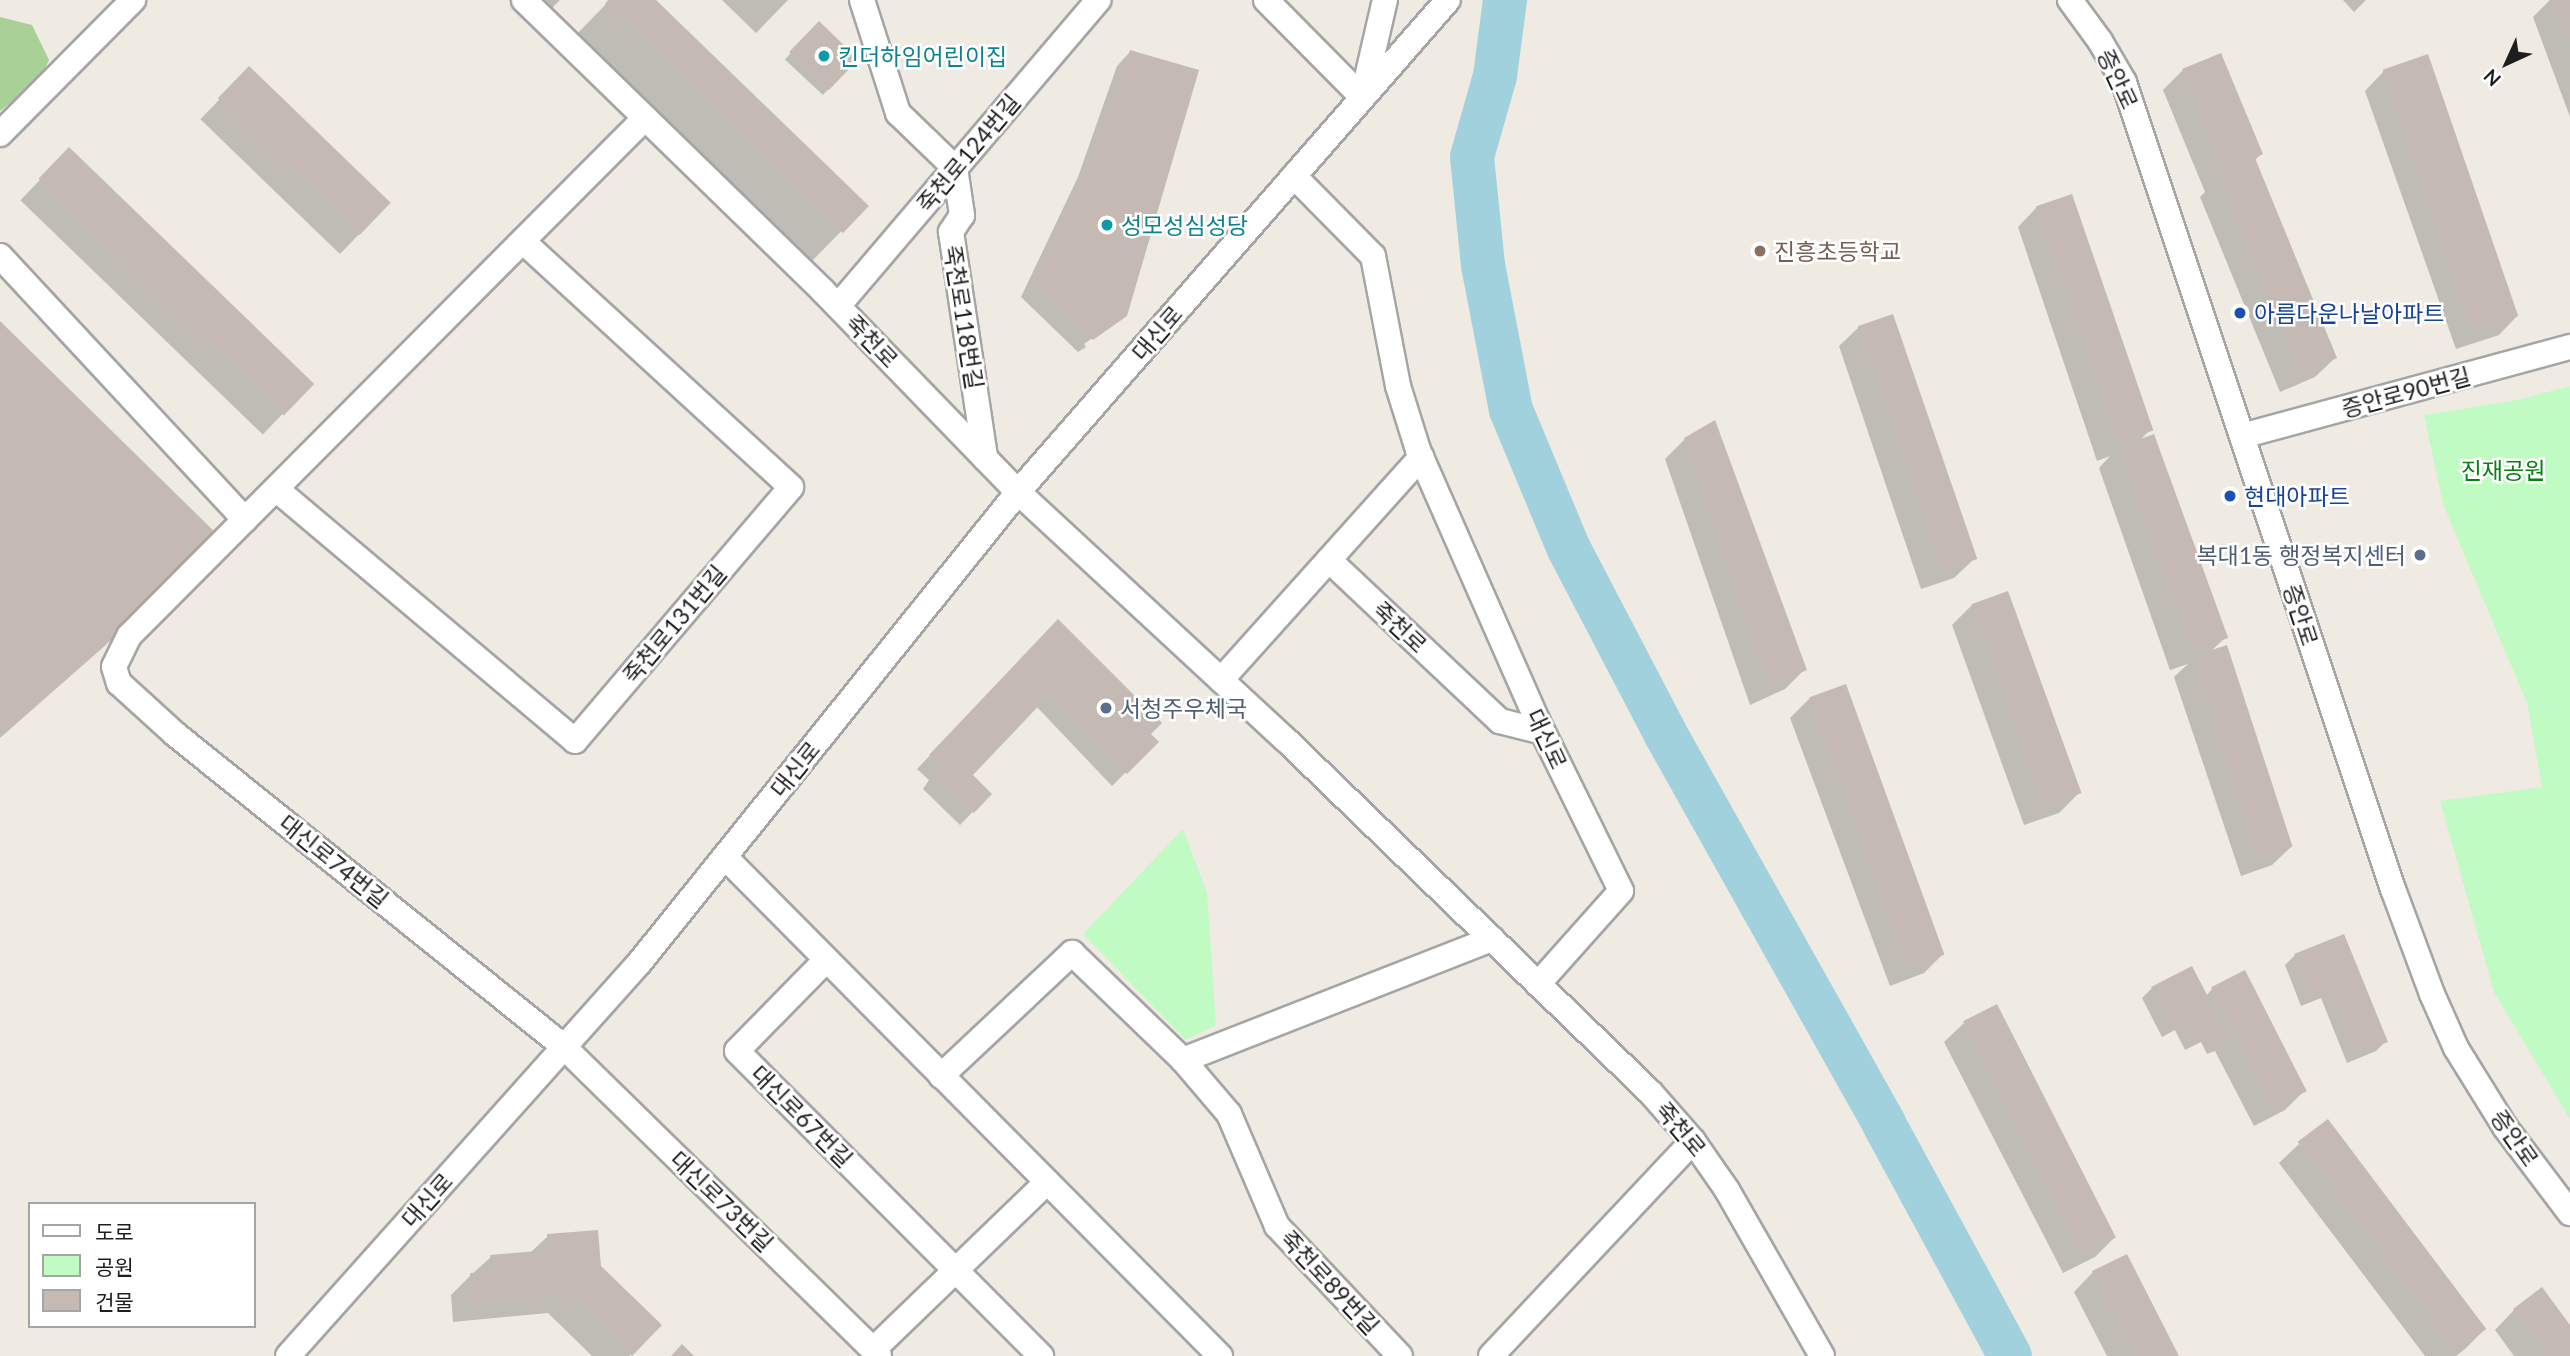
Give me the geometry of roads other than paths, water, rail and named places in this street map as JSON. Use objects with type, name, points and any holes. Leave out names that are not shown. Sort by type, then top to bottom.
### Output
[{"type":"street","points":[[0,134],[133,0]]},
{"type":"street","name":"죽천로","points":[[524,0],[838,306],[1018,492],[1221,680],[1650,1092],[1693,1141],[1727,1190],[1822,1356]]},
{"type":"street","points":[[862,0],[898,113],[955,168]]},
{"type":"street","name":"죽천로124번길","points":[[838,306],[1098,0]]},
{"type":"street","points":[[1266,0],[1367,92]]},
{"type":"street","points":[[1367,92],[1385,0]]},
{"type":"street","name":"대신로","points":[[288,1356],[640,962],[1018,492],[1448,0]]},
{"type":"street","name":"증안로","points":[[2070,0],[2100,41],[2124,82],[2396,899],[2432,995],[2456,1048],[2505,1126],[2570,1213]]},
{"type":"street","points":[[0,256],[244,520],[645,118]]},
{"type":"street","name":"죽천로118번길","points":[[955,168],[962,215],[951,232],[985,458]]},
{"type":"street","name":"대신로","points":[[1294,176],[1373,256],[1398,386],[1421,457],[1543,732],[1621,891],[1538,984]]},
{"type":"street","name":"죽천로131번길","points":[[276,489],[575,741],[791,487],[523,241]]},
{"type":"street","name":"증안로90번길","points":[[2242,436],[2570,347]]},
{"type":"street","points":[[1221,680],[1421,457]]},
{"type":"street","name":"대신로74번길","points":[[244,520],[129,636],[114,667],[119,683],[175,734],[564,1047]]},
{"type":"street","name":"죽천로","points":[[1329,560],[1500,721],[1543,732]]},
{"type":"street","points":[[725,857],[1220,1356]]},
{"type":"street","points":[[941,1076],[1072,953],[1183,1060],[1492,939]]},
{"type":"street","name":"대신로67번길","points":[[826,960],[737,1051],[957,1272]]},
{"type":"street","name":"대신로73번길","points":[[564,1047],[876,1353]]},
{"type":"street","name":"죽천로89번길","points":[[1183,1060],[1230,1114],[1277,1226],[1400,1356]]},
{"type":"street","points":[[1491,1356],[1693,1141]]},
{"type":"street","points":[[876,1353],[1047,1182]]},
{"type":"street","points":[[957,1272],[1041,1356]]},
{"type":"waterway","points":[[1505,0],[1495,76],[1472,157],[1483,265],[1511,410],[1569,549],[1665,733],[1884,1124],[2010,1356]]},
{"type":"place","name":"킨더하임어린이집","points":[[824,56]]},
{"type":"place","name":"성모성심성당","points":[[1107,225]]},
{"type":"place","name":"진흥초등학교","points":[[1760,251]]},
{"type":"place","name":"아름다운나날아파트","points":[[2240,313]]},
{"type":"place","name":"현대아파트","points":[[2230,496]]},
{"type":"place","name":"복대1동 행정복지센터","points":[[2420,555]]},
{"type":"place","name":"서청주우체국","points":[[1106,708]]},
{"type":"park label","name":"진재공원","points":[[2503,470]]}]
